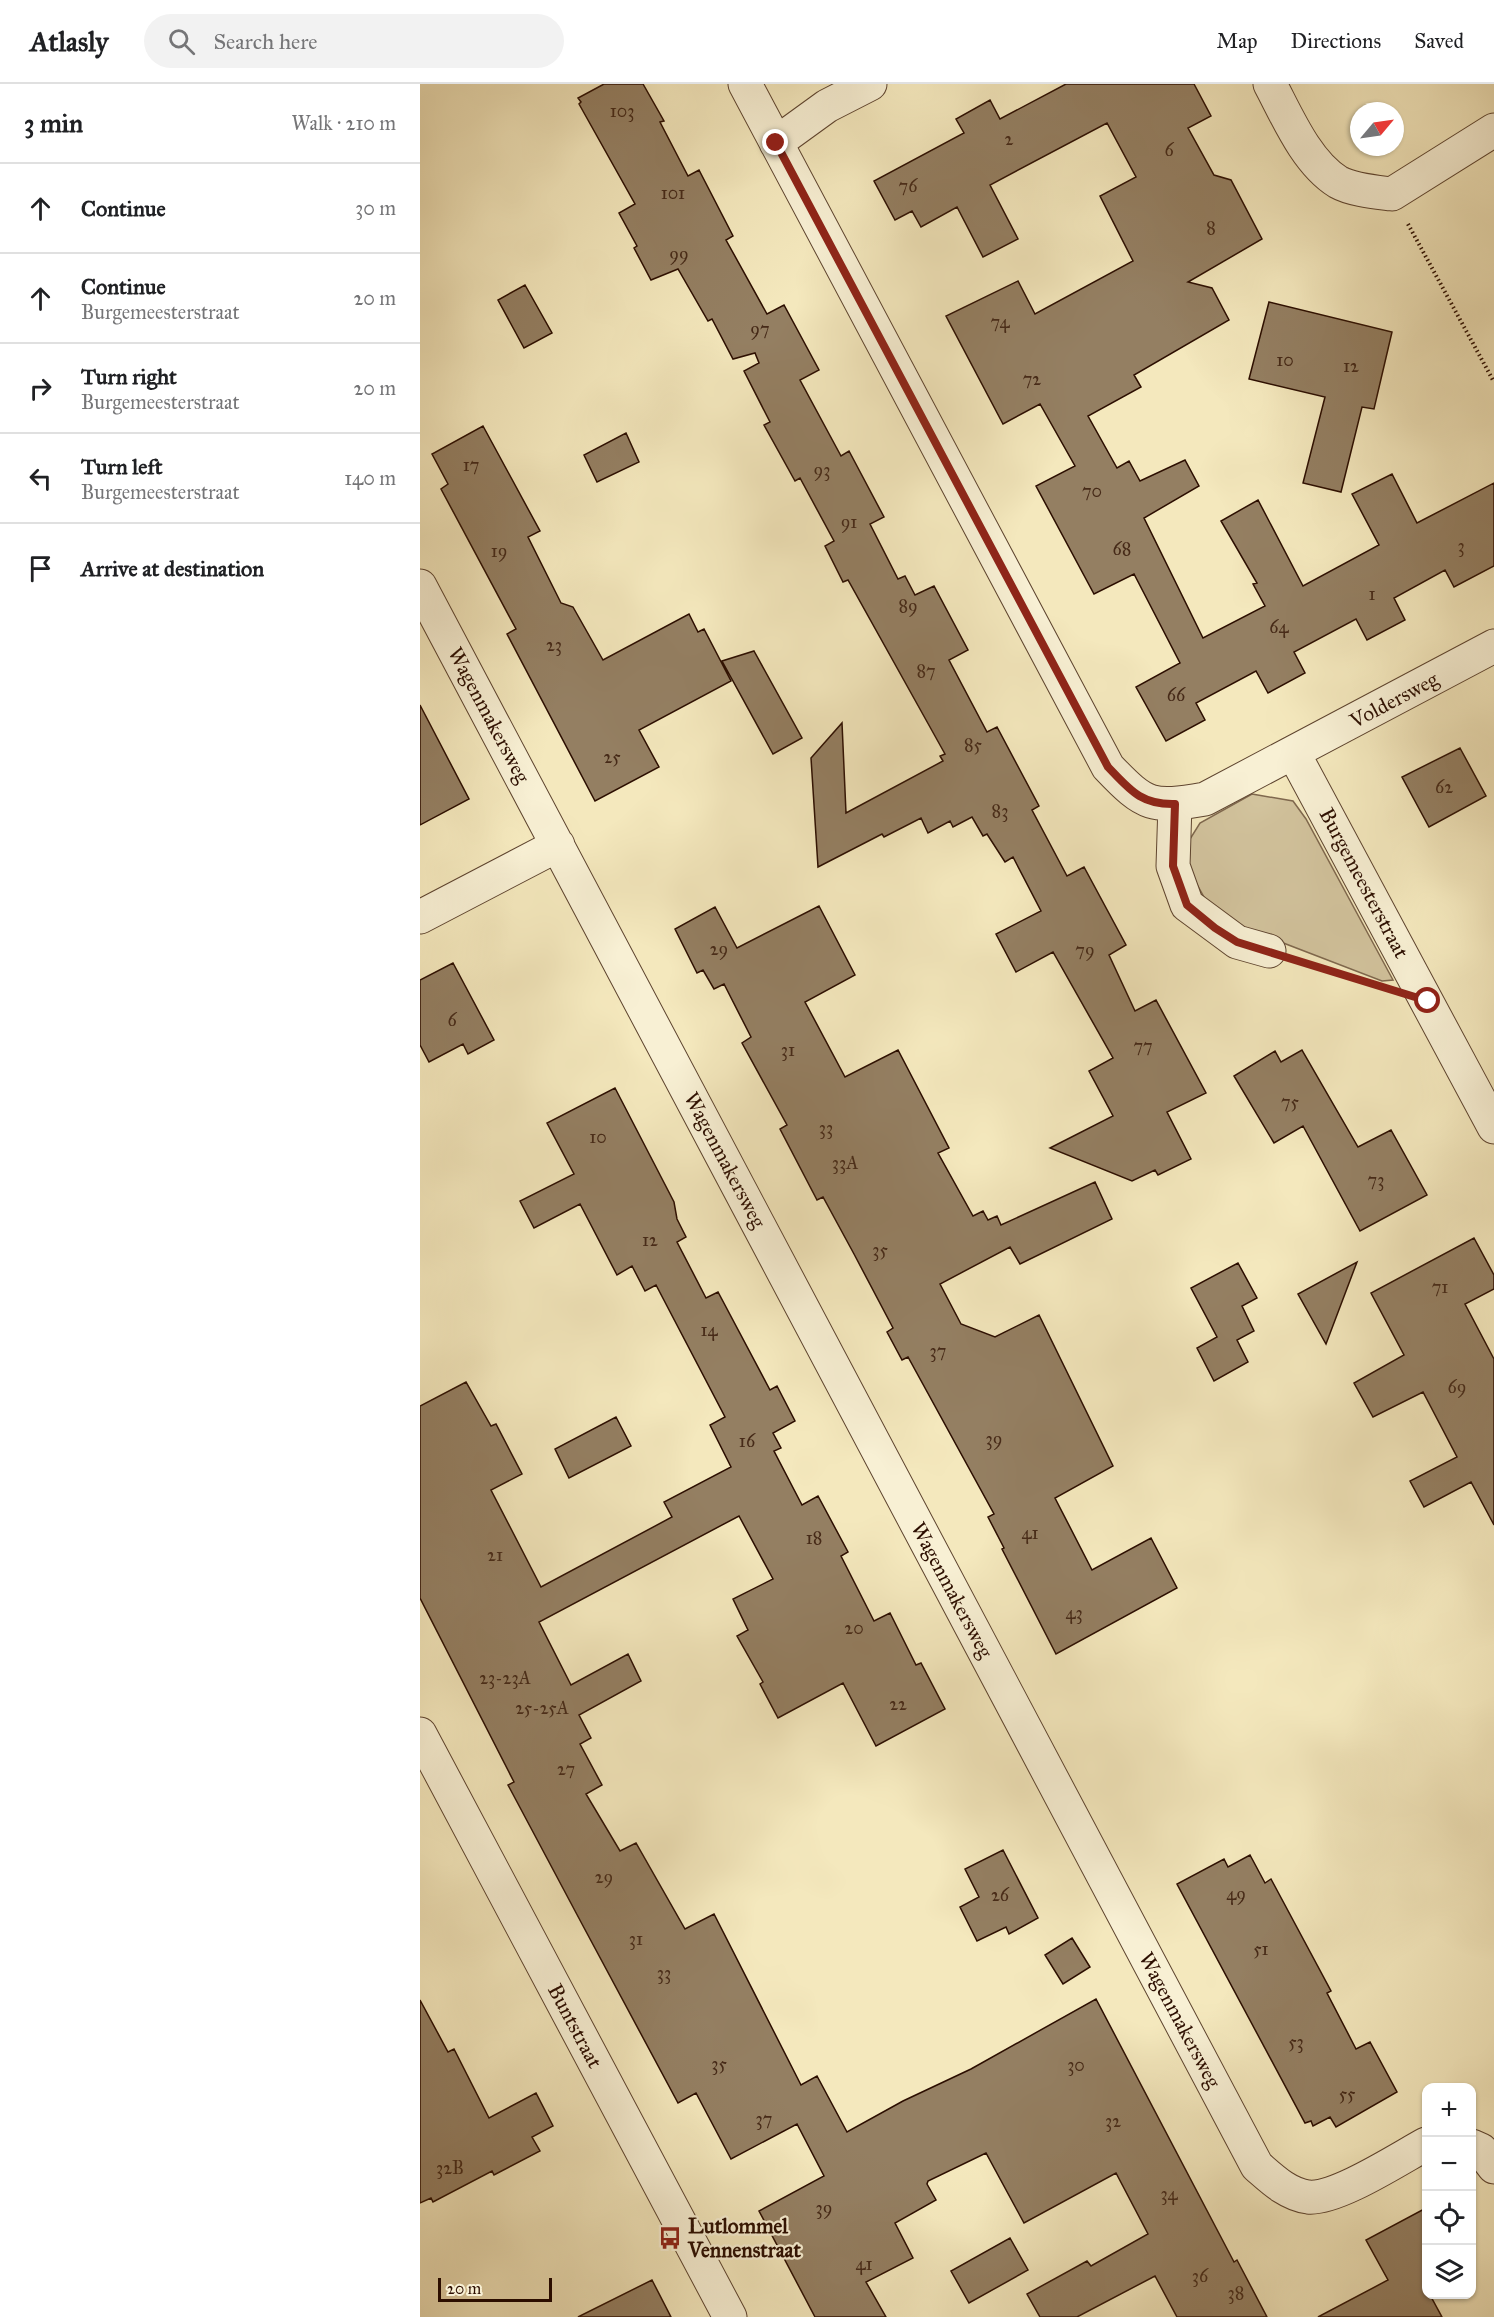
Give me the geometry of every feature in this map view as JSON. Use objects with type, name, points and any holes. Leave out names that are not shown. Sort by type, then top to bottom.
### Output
[{"type":"street","points":[[745,84],[1108,767],[1130,791],[1156,805],[1175,804],[1205,799],[1294,754]]},
{"type":"street","points":[[776,143],[827,106],[870,84]]},
{"type":"street","points":[[1270,84],[1304,149],[1338,182],[1392,194],[1494,130]]},
{"type":"street","name":"Wagenmakersweg","points":[[420,586],[1257,2166],[1280,2187],[1308,2197],[1325,2195],[1333,2193],[1422,2146]]},
{"type":"street","name":"Voldersweg","points":[[1294,754],[1494,646]]},
{"type":"street","name":"Burgemeesterstraat","points":[[1294,754],[1494,1127]]},
{"type":"street","points":[[1175,804],[1173,866],[1187,905],[1237,942],[1269,951]]},
{"type":"street","points":[[420,917],[558,845]]},
{"type":"street","name":"Buntstraat","points":[[420,1734],[730,2317]]},
{"type":"street","points":[[1476,2148],[1481,2150],[1494,2167]]},
{"type":"path","points":[[1392,194],[1494,382]]},
{"type":"path","points":[[1269,951],[1428,1001]]},
{"type":"shaded area","points":[[1252,794],[1293,801],[1306,819],[1393,980],[1382,981],[1239,926],[1209,906],[1189,870],[1190,839],[1200,823]]},
{"type":"building","points":[[604,84],[643,84],[664,121],[660,122],[688,176],[699,170],[733,236],[726,240],[767,314],[784,305],[819,370],[800,380],[841,456],[849,451],[884,517],[870,524],[898,579],[905,576],[915,595],[934,586],[968,650],[949,660],[987,732],[997,727],[1039,806],[1032,810],[1067,876],[1084,867],[1126,945],[1109,955],[1135,1011],[1156,1000],[1206,1093],[1167,1112],[1191,1159],[1158,1175],[1155,1170],[1132,1181],[1050,1148],[1113,1116],[1089,1071],[1113,1058],[1053,952],[1016,972],[996,934],[1041,911],[1013,857],[1005,862],[987,834],[983,836],[972,817],[953,827],[950,821],[928,833],[921,818],[884,837],[882,834],[818,867],[811,758],[842,723],[846,813],[943,761],[940,756],[945,754],[848,580],[843,582],[825,546],[834,541],[800,478],[795,481],[764,425],[770,422],[744,371],[759,363],[755,353],[733,359],[712,319],[708,321],[678,269],[651,280],[634,248],[637,246],[619,213],[635,204],[579,104],[581,102],[578,98]]},
{"type":"building","points":[[1066,84],[1194,84],[1211,116],[1188,128],[1214,175],[1231,180],[1262,239],[1188,282],[1212,288],[1229,320],[1134,375],[1141,387],[1088,416],[1117,468],[1129,461],[1140,481],[1185,460],[1199,486],[1144,518],[1203,638],[1265,606],[1253,584],[1257,583],[1221,521],[1258,500],[1303,586],[1379,545],[1352,494],[1392,474],[1417,523],[1494,483],[1494,566],[1454,587],[1445,570],[1394,598],[1405,620],[1367,640],[1356,619],[1294,652],[1305,673],[1268,693],[1256,671],[1196,703],[1205,720],[1166,741],[1136,687],[1180,663],[1134,574],[1094,594],[1036,486],[1075,466],[1040,404],[1003,424],[946,316],[1018,281],[1035,314],[1133,261],[1100,196],[1136,177],[1107,123],[990,185],[1018,239],[983,257],[957,207],[921,227],[912,211],[895,220],[874,181],[964,133],[956,119],[990,100],[1000,119]]},
{"type":"building","points":[[525,285],[552,333],[524,348],[498,300]]},
{"type":"building","points":[[1269,302],[1392,332],[1374,409],[1362,407],[1341,492],[1303,483],[1325,397],[1249,379]]},
{"type":"building","points":[[483,426],[540,531],[528,537],[561,603],[573,607],[603,660],[689,614],[698,632],[704,629],[731,681],[639,730],[659,767],[595,801],[507,634],[516,629],[441,489],[448,484],[432,454]]},
{"type":"building","points":[[626,433],[639,462],[597,482],[584,455]]},
{"type":"building","points":[[754,651],[802,738],[773,754],[722,661]]},
{"type":"building","points":[[420,705],[469,799],[420,825]]},
{"type":"building","points":[[1460,748],[1486,796],[1429,827],[1402,777]]},
{"type":"building","points":[[819,906],[855,975],[805,1002],[845,1077],[898,1050],[949,1148],[938,1153],[973,1216],[983,1211],[988,1220],[997,1216],[1001,1225],[1095,1182],[1112,1219],[1020,1264],[1010,1247],[940,1284],[961,1324],[995,1337],[1039,1315],[1113,1466],[1055,1498],[1092,1570],[1151,1538],[1177,1588],[1056,1654],[1002,1549],[1004,1548],[988,1517],[994,1514],[908,1357],[902,1360],[887,1332],[893,1328],[854,1254],[823,1197],[817,1200],[780,1129],[787,1125],[742,1043],[751,1037],[724,984],[714,989],[703,970],[697,973],[675,929],[715,907],[737,948]]},
{"type":"building","points":[[453,963],[494,1040],[468,1054],[463,1044],[429,1062],[420,1045],[420,980]]},
{"type":"building","points":[[1302,1050],[1358,1147],[1391,1130],[1427,1195],[1360,1231],[1303,1126],[1274,1143],[1234,1076],[1275,1051],[1281,1062]]},
{"type":"building","points":[[615,1088],[674,1202],[677,1219],[686,1237],[677,1242],[706,1298],[718,1292],[770,1390],[777,1386],[795,1421],[773,1433],[781,1448],[774,1451],[802,1505],[818,1496],[848,1552],[841,1556],[874,1621],[890,1613],[916,1665],[921,1663],[945,1709],[876,1746],[843,1683],[778,1718],[760,1684],[763,1682],[737,1636],[748,1630],[733,1599],[773,1579],[739,1516],[539,1622],[571,1685],[628,1654],[641,1681],[579,1715],[591,1738],[580,1744],[602,1785],[586,1794],[620,1851],[636,1843],[685,1929],[714,1914],[801,2085],[817,2076],[847,2132],[903,2101],[971,2069],[1096,1999],[1234,2262],[1237,2260],[1267,2317],[1177,2317],[1155,2276],[1077,2317],[1040,2317],[1027,2294],[1087,2261],[1091,2266],[1148,2234],[1116,2173],[1024,2223],[986,2153],[928,2181],[927,2184],[936,2200],[895,2223],[913,2258],[866,2282],[886,2317],[815,2317],[759,2211],[824,2176],[797,2124],[731,2159],[696,2093],[678,2103],[508,1785],[514,1782],[420,1598],[420,1406],[466,1382],[491,1426],[496,1424],[522,1474],[491,1490],[541,1587],[672,1517],[664,1502],[731,1467],[710,1425],[725,1417],[656,1285],[645,1291],[632,1266],[617,1275],[580,1204],[534,1228],[520,1201],[574,1174],[547,1123]]},
{"type":"building","points":[[1474,1238],[1494,1275],[1494,1289],[1465,1304],[1494,1359],[1494,1525],[1471,1482],[1424,1507],[1410,1481],[1457,1457],[1423,1392],[1373,1417],[1354,1383],[1404,1355],[1371,1293]]},
{"type":"building","points":[[1357,1262],[1326,1344],[1298,1294]]},
{"type":"building","points":[[1238,1263],[1257,1298],[1242,1306],[1254,1331],[1237,1340],[1248,1362],[1214,1381],[1197,1348],[1217,1337],[1191,1288]]},
{"type":"building","points":[[616,1417],[631,1446],[569,1478],[555,1449]]},
{"type":"building","points":[[1003,1850],[1038,1918],[1009,1934],[1006,1927],[977,1941],[960,1907],[979,1897],[965,1869]]},
{"type":"building","points":[[1250,1855],[1265,1883],[1271,1879],[1331,1991],[1327,1993],[1356,2049],[1370,2042],[1397,2092],[1336,2127],[1330,2117],[1313,2126],[1311,2121],[1305,2123],[1177,1884],[1224,1859],[1228,1867]]},
{"type":"building","points":[[1072,1938],[1090,1967],[1063,1984],[1045,1955]]},
{"type":"building","points":[[420,2000],[448,2052],[454,2049],[489,2118],[536,2093],[553,2126],[532,2137],[540,2151],[494,2175],[492,2171],[433,2202],[431,2198],[420,2203]]},
{"type":"building","points":[[1422,2210],[1422,2299],[1432,2299],[1442,2317],[1318,2317],[1388,2280],[1366,2240]]},
{"type":"building","points":[[1010,2238],[1028,2270],[969,2303],[951,2271]]},
{"type":"building","points":[[652,2280],[671,2317],[578,2317]]},
{"type":"place","name":"Lutlommel Vennenstraat","points":[[670,2238]]},
{"type":"route","points":[[776,143],[1108,767],[1130,791],[1156,805],[1175,804],[1176,837],[1173,866],[1187,905],[1215,928],[1237,942],[1428,1001]]}]
